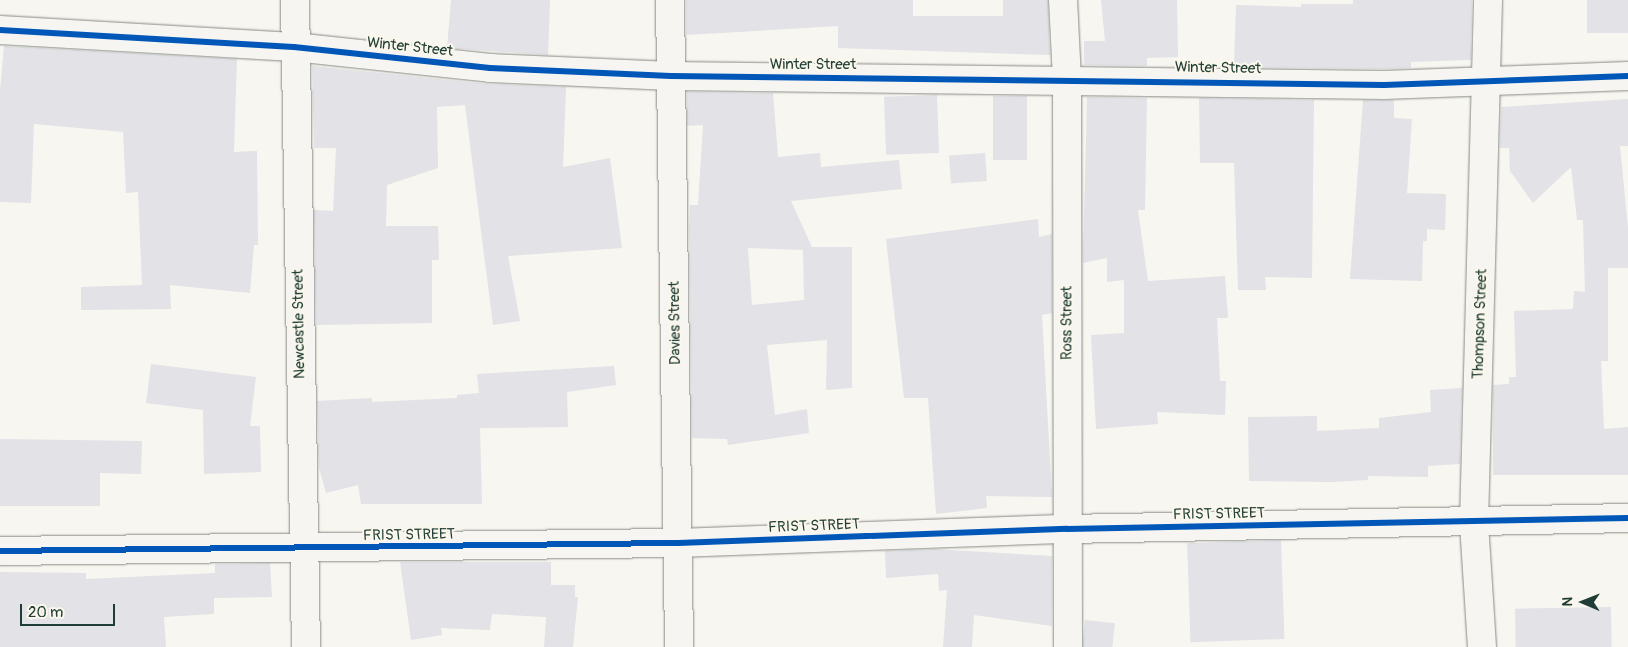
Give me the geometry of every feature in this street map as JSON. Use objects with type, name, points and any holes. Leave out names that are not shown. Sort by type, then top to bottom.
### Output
[{"type":"street","name":"Newcastle Street","points":[[295,0],[294,47],[306,647]]},
{"type":"street","name":"Davies Street","points":[[670,0],[678,647]]},
{"type":"street","name":"Ross Street","points":[[1063,0],[1067,79],[1068,647]]},
{"type":"street","name":"Thompson Street","points":[[1482,647],[1474,522],[1488,80],[1488,0]]},
{"type":"street","name":"Winter Street","points":[[0,30],[294,47],[490,68],[671,76],[1067,79],[1384,85],[1628,76]]},
{"type":"street","name":"FRIST STREET","points":[[0,551],[304,549],[678,543],[1068,529],[1628,518]]},
{"type":"building","points":[[451,0],[550,0],[548,55],[447,48]]},
{"type":"building","points":[[686,0],[913,0],[913,16],[1003,16],[1003,0],[1048,0],[1050,55],[838,48],[838,26],[686,35]]},
{"type":"building","points":[[1101,0],[1177,0],[1178,57],[1147,58],[1147,66],[1084,65],[1084,41],[1105,41]]},
{"type":"building","points":[[1353,0],[1472,0],[1471,60],[1411,62],[1411,68],[1384,69],[1234,67],[1236,5],[1301,7],[1301,4],[1353,4]]},
{"type":"building","points":[[1587,0],[1628,0],[1628,33],[1587,33]]},
{"type":"building","points":[[4,46],[237,59],[234,152],[257,151],[258,245],[254,245],[250,293],[170,285],[171,309],[81,310],[81,287],[142,285],[138,192],[126,193],[123,132],[34,124],[31,203],[0,202],[0,91]]},
{"type":"building","points":[[312,66],[488,84],[566,87],[563,167],[610,158],[622,248],[508,256],[520,321],[493,325],[465,105],[437,107],[438,168],[387,185],[386,226],[438,226],[439,260],[432,260],[432,323],[316,325],[314,210],[333,211],[336,148],[314,148]]},
{"type":"building","points":[[687,92],[773,93],[778,157],[820,153],[821,167],[899,160],[902,189],[791,201],[812,247],[852,247],[852,388],[826,390],[827,340],[767,345],[775,415],[807,409],[809,433],[728,445],[727,439],[692,438],[689,228],[690,205],[698,205],[703,125],[687,126]],"holes":[[[748,248],[803,250],[804,300],[752,305]]]},
{"type":"building","points":[[937,95],[939,153],[886,155],[884,97]]},
{"type":"building","points":[[993,96],[1027,96],[1027,160],[993,160]]},
{"type":"building","points":[[1087,97],[1147,98],[1145,210],[1138,210],[1148,281],[1225,276],[1228,318],[1217,318],[1220,381],[1226,381],[1225,415],[1157,412],[1158,424],[1096,429],[1091,335],[1124,333],[1124,280],[1107,282],[1107,258],[1083,263]]},
{"type":"building","points":[[1199,98],[1314,100],[1312,278],[1265,277],[1266,290],[1238,290],[1234,163],[1200,163]]},
{"type":"building","points":[[1628,99],[1628,146],[1620,146],[1628,228],[1628,268],[1608,268],[1608,361],[1601,361],[1604,429],[1628,427],[1628,475],[1493,475],[1493,385],[1509,384],[1509,377],[1516,377],[1514,311],[1573,309],[1574,291],[1585,292],[1583,220],[1577,220],[1571,167],[1533,203],[1510,171],[1509,148],[1500,148],[1501,107]]},
{"type":"building","points":[[1363,100],[1394,100],[1394,118],[1412,119],[1407,193],[1446,194],[1445,230],[1427,229],[1427,241],[1423,241],[1422,281],[1350,279]]},
{"type":"building","points":[[985,153],[987,181],[951,183],[949,156]]},
{"type":"building","points":[[1038,219],[1039,237],[1052,234],[1052,313],[1042,315],[1052,497],[986,496],[987,508],[936,514],[928,398],[904,398],[886,239]]},
{"type":"building","points":[[151,364],[256,377],[250,426],[260,426],[261,472],[204,474],[203,410],[146,403]]},
{"type":"building","points":[[614,366],[616,385],[567,392],[568,427],[480,428],[482,504],[361,504],[358,485],[326,493],[319,468],[317,401],[372,398],[372,402],[457,398],[457,395],[479,393],[477,374]]},
{"type":"building","points":[[1462,388],[1460,464],[1428,466],[1428,477],[1368,476],[1368,480],[1332,482],[1249,481],[1248,417],[1317,416],[1317,431],[1379,428],[1379,418],[1431,412],[1430,390]]},
{"type":"building","points":[[0,439],[142,441],[141,474],[100,473],[100,506],[0,506]]},
{"type":"building","points":[[1281,540],[1284,639],[1191,642],[1187,543]]},
{"type":"building","points":[[933,549],[1052,556],[1052,626],[974,615],[972,647],[943,647],[947,590],[939,591],[938,574],[886,578],[885,551]]},
{"type":"building","points":[[400,562],[551,562],[551,585],[575,585],[575,597],[578,597],[573,647],[544,647],[546,617],[492,614],[490,630],[441,628],[442,635],[411,640]]},
{"type":"building","points":[[270,563],[272,597],[214,598],[214,614],[164,617],[166,647],[0,647],[0,572],[86,573],[86,579],[215,573],[215,564]]},
{"type":"building","points":[[1611,607],[1612,647],[1516,647],[1515,609]]},
{"type":"building","points":[[1085,620],[1115,623],[1112,647],[1082,647]]},
{"type":"cycle path","points":[[0,30],[294,47],[490,68],[671,76],[1384,85],[1628,76]]},
{"type":"cycle path","points":[[0,551],[678,543],[1067,529],[1628,518]]}]
